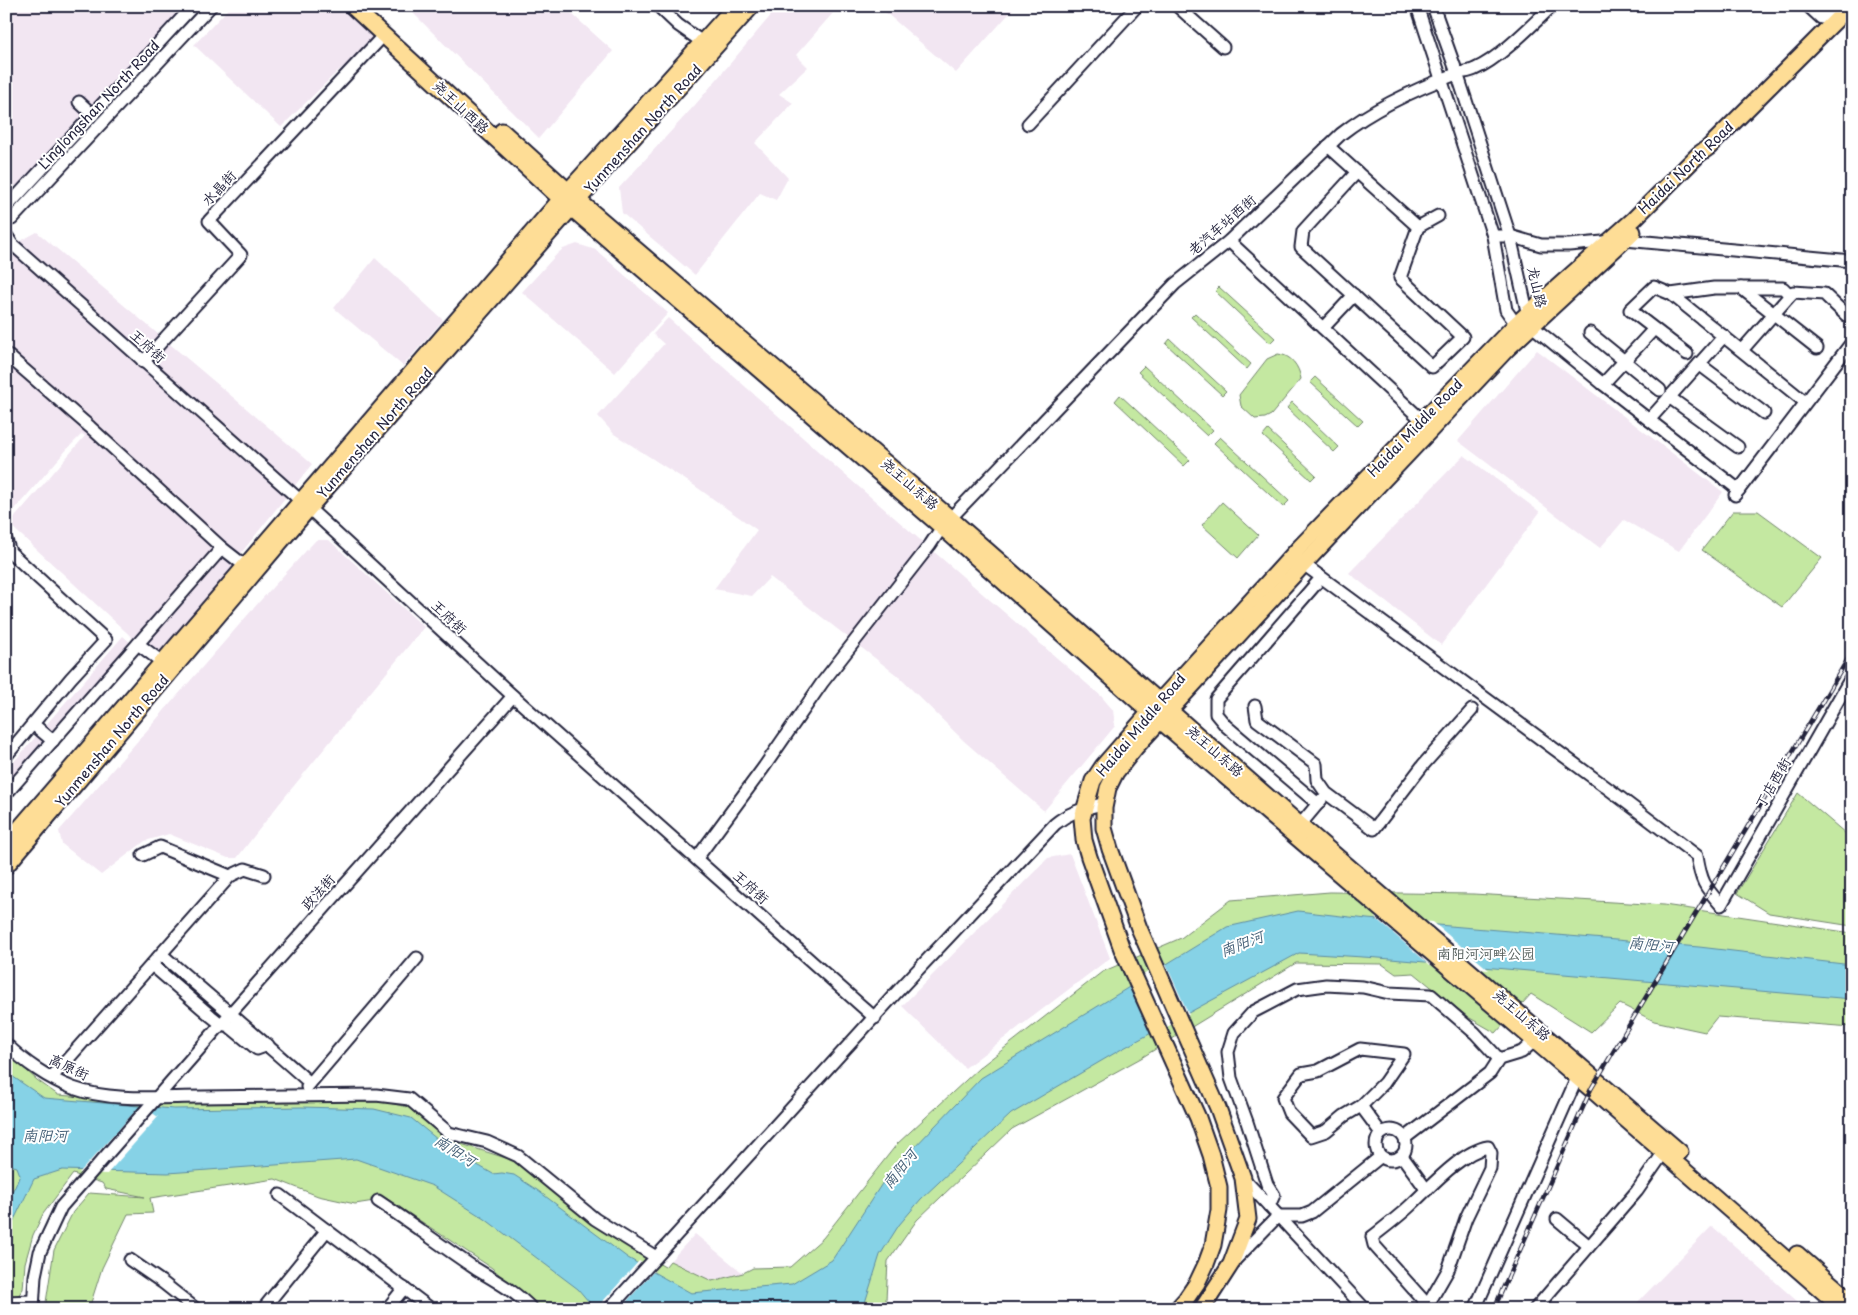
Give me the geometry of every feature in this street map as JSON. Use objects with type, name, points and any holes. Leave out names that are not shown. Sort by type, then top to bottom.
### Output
[{"type":"main road","name":"尧王山西路","points":[[352,6],[383,36],[569,200]]},
{"type":"main road","name":"尧王山西路","points":[[366,6],[569,200]]},
{"type":"main road","name":"Yunmenshan North Road","points":[[709,47],[735,6]]},
{"type":"main road","name":"Yunmenshan North Road","points":[[6,866],[305,505],[569,200],[709,47],[752,6]]},
{"type":"main road","name":"Haidai North Road","points":[[1529,320],[1606,242],[1634,219],[1699,154],[1709,147],[1850,6]]},
{"type":"main road","name":"Haidai North Road","points":[[1516,324],[1529,320],[1625,240],[1704,161],[1805,55],[1852,10]]},
{"type":"main road","name":"尧王山东路","points":[[569,200],[946,523],[1159,711],[1302,831],[1524,1025],[1852,1302]]},
{"type":"main road","name":"Haidai Middle Road","points":[[1298,560],[1507,350],[1529,320]]},
{"type":"main road","name":"Haidai Middle Road","points":[[1177,1309],[1197,1283],[1213,1245],[1219,1210],[1219,1187],[1211,1155],[1198,1118],[1122,949],[1089,857],[1082,826],[1084,808],[1093,781],[1098,773],[1159,711],[1298,560],[1423,420],[1516,324]]},
{"type":"main road","name":"Yunmenshan North Road","points":[[6,844],[245,566],[305,505]]},
{"type":"main road","name":"Haidai Middle Road","points":[[1159,711],[1116,772],[1108,788],[1105,802],[1104,828],[1139,928],[1218,1108],[1243,1178],[1248,1219],[1231,1264],[1202,1309]]},
{"type":"main road","name":"尧王山东路","points":[[1524,1025],[1534,1041],[1843,1309]]},
{"type":"street","name":"Linglongshan North Road","points":[[6,208],[193,6]]},
{"type":"street","name":"Linglongshan North Road","points":[[6,221],[12,219],[211,6]]},
{"type":"street","points":[[658,6],[678,25],[709,47]]},
{"type":"street","points":[[1028,124],[1137,6]]},
{"type":"street","points":[[1177,6],[1222,47]]},
{"type":"street","points":[[1417,6],[1494,236],[1506,310],[1516,324]]},
{"type":"street","name":"龙山路","points":[[1433,6],[1458,73],[1510,236],[1529,320]]},
{"type":"street","name":"老汽车站西街","points":[[697,858],[764,767],[822,683],[946,523],[1176,284],[1229,241],[1328,146],[1358,121],[1412,92],[1458,73],[1474,70],[1490,61],[1552,6]]},
{"type":"street","points":[[1808,6],[1822,18],[1833,6]]},
{"type":"street","name":"水晶街","points":[[143,362],[242,255],[209,221],[383,36]]},
{"type":"street","points":[[79,102],[92,115]]},
{"type":"street","points":[[1328,146],[1418,227]]},
{"type":"street","points":[[1357,172],[1303,231],[1301,247],[1432,367],[1463,337],[1400,278],[1418,227],[1438,216]]},
{"type":"street","name":"王府街","points":[[6,235],[12,244],[305,505],[512,696],[697,858],[875,1018]]},
{"type":"street","points":[[1494,236],[1510,236],[1541,245],[1625,240],[1852,261]]},
{"type":"street","points":[[1229,241],[1423,420]]},
{"type":"street","points":[[1687,354],[1630,310],[1654,287],[1671,294],[1805,402]]},
{"type":"street","points":[[1671,294],[1714,288],[1783,288],[1790,295]]},
{"type":"street","points":[[1741,288],[1816,348]]},
{"type":"street","points":[[1742,350],[1793,292],[1824,294],[1846,315]]},
{"type":"street","points":[[1323,328],[1354,295]]},
{"type":"street","points":[[1529,320],[1603,384],[1736,493],[1852,342]]},
{"type":"street","points":[[1603,384],[1654,329]]},
{"type":"street","points":[[1590,333],[1665,393],[1738,447]]},
{"type":"street","points":[[1649,420],[1665,393],[1699,364],[1724,336]]},
{"type":"street","points":[[6,354],[90,427],[222,548],[245,566]]},
{"type":"street","points":[[1699,364],[1764,413]]},
{"type":"street","points":[[6,540],[10,552],[106,640],[6,756]]},
{"type":"street","points":[[6,794],[222,548]]},
{"type":"street","points":[[1298,560],[1321,578],[1216,699],[1216,714],[1226,726],[1318,804]]},
{"type":"street","name":"丁店西街","points":[[1321,578],[1697,856],[1700,877],[1720,905],[1852,676]]},
{"type":"street","points":[[138,644],[162,662]]},
{"type":"street","name":"政法街","points":[[32,1305],[40,1252],[61,1207],[512,696]]},
{"type":"street","points":[[1255,706],[1257,720],[1316,764],[1317,780],[1326,793],[1374,829],[1423,765],[1472,710]]},
{"type":"street","points":[[33,724],[53,741]]},
{"type":"street","points":[[1302,831],[1326,793]]},
{"type":"street","points":[[609,1309],[1055,824],[1069,814],[1105,802]]},
{"type":"street","points":[[143,856],[160,847],[230,876]]},
{"type":"street","points":[[52,1077],[230,876],[245,869],[264,874]]},
{"type":"street","points":[[161,954],[310,1083]]},
{"type":"street","points":[[299,1096],[417,958]]},
{"type":"street","points":[[152,965],[222,1024],[229,1026],[257,1049],[268,1045]]},
{"type":"street","points":[[1269,1206],[1274,1195],[1266,1184],[1231,1078],[1228,1052],[1234,1033],[1253,1012],[1297,989],[1326,985],[1363,987],[1389,993],[1431,995],[1475,1033],[1499,1059]]},
{"type":"street","points":[[1404,1138],[1490,1073],[1499,1059],[1522,1052],[1534,1041]]},
{"type":"street","name":"高原街","points":[[6,1044],[34,1067],[73,1088],[91,1093],[157,1097],[376,1095],[409,1099],[449,1133],[487,1142],[518,1156],[595,1219],[653,1260]]},
{"type":"street","points":[[1360,1049],[1404,1054],[1380,1088],[1361,1106],[1344,1116],[1326,1131],[1311,1136],[1289,1113],[1283,1098],[1301,1074],[1318,1072],[1360,1049]]},
{"type":"street","points":[[1475,1309],[1577,1078]]},
{"type":"street","points":[[1361,1106],[1381,1133]]},
{"type":"street","points":[[1395,1130],[1404,1138],[1406,1148],[1402,1156],[1390,1161],[1380,1157],[1375,1146],[1381,1133],[1395,1130]]},
{"type":"street","points":[[1488,1147],[1491,1153],[1490,1168],[1466,1218],[1448,1270],[1429,1303],[1424,1301],[1374,1245],[1372,1237],[1414,1202],[1426,1188],[1469,1154],[1480,1148],[1488,1147]]},
{"type":"street","points":[[1538,1308],[1637,1191],[1664,1152]]},
{"type":"street","points":[[1402,1156],[1426,1188]]},
{"type":"street","points":[[1231,1264],[1278,1216],[1302,1216],[1312,1212],[1380,1157]]},
{"type":"street","points":[[1243,1178],[1365,1309]]},
{"type":"street","points":[[280,1195],[431,1309]]},
{"type":"street","points":[[378,1201],[476,1268],[503,1284],[521,1297],[532,1309]]},
{"type":"street","points":[[1556,1219],[1589,1246]]},
{"type":"street","points":[[263,1309],[327,1230]]},
{"type":"street","points":[[130,1260],[196,1309]]},
{"type":"street","points":[[387,1309],[404,1288]]},
{"type":"street","points":[[6,1302],[32,1305]]},
{"type":"shaded area","points":[[6,6],[189,6],[124,73],[90,112],[78,119],[28,175],[17,185],[6,190]]},
{"type":"shaded area","points":[[231,6],[339,6],[374,38],[359,56],[338,71],[281,127],[194,45]]},
{"type":"shaded area","points":[[406,6],[532,6],[540,14],[550,6],[563,6],[613,51],[539,138]]},
{"type":"shaded area","points":[[779,6],[829,6],[833,13],[796,55],[808,67],[779,94],[793,103],[755,143],[788,178],[776,200],[760,193],[695,275],[622,213],[619,188],[695,105]]},
{"type":"shaded area","points":[[878,6],[1016,6],[956,73]]},
{"type":"shaded area","points":[[37,232],[312,464],[234,562],[238,567],[160,656],[137,642],[9,524],[85,436],[82,434],[69,447],[8,517],[6,516],[6,249]]},
{"type":"shaded area","points":[[577,244],[596,250],[668,313],[615,373],[522,292],[557,254],[563,249]]},
{"type":"shaded area","points":[[375,258],[443,320],[403,366],[334,308]]},
{"type":"shaded area","points":[[668,318],[837,468],[1101,696],[1113,710],[1115,726],[1044,811],[964,741],[898,676],[770,577],[752,596],[714,589],[757,530],[695,486],[614,434],[598,416],[664,344],[653,334]]},
{"type":"shaded area","points":[[1537,350],[1723,492],[1679,551],[1624,520],[1600,548],[1458,441]]},
{"type":"shaded area","points":[[1464,455],[1540,512],[1441,645],[1349,573]]},
{"type":"shaded area","points":[[316,540],[329,540],[424,627],[237,858],[228,858],[169,834],[145,841],[101,875],[62,844],[59,831],[260,601]]},
{"type":"shaded area","points":[[123,636],[132,644],[6,790],[6,771]]},
{"type":"shaded area","points":[[1070,854],[1110,958],[965,1068],[902,1006],[1048,858]]},
{"type":"shaded area","points":[[1712,1226],[1806,1309],[1631,1309]]},
{"type":"shaded area","points":[[695,1234],[743,1273],[712,1281],[670,1261]]},
{"type":"green space","points":[[1219,287],[1275,338],[1270,343],[1215,291]]},
{"type":"green space","points":[[1195,313],[1251,364],[1247,369],[1191,317]]},
{"type":"green space","points":[[1170,339],[1226,391],[1222,395],[1166,344]]},
{"type":"green space","points":[[1278,354],[1287,356],[1294,362],[1301,379],[1271,415],[1255,419],[1241,406],[1239,395],[1267,359]]},
{"type":"green space","points":[[1144,366],[1213,430],[1207,436],[1138,372]]},
{"type":"green space","points":[[1315,377],[1363,421],[1358,426],[1310,382]]},
{"type":"green space","points":[[1120,395],[1190,460],[1184,466],[1115,401]]},
{"type":"green space","points":[[1292,402],[1339,447],[1334,452],[1287,408]]},
{"type":"green space","points":[[1268,430],[1316,475],[1311,480],[1263,436]]},
{"type":"green space","points":[[1220,437],[1289,501],[1283,507],[1214,443]]},
{"type":"green space","points":[[1222,502],[1258,535],[1238,558],[1202,525]]},
{"type":"green space","points":[[1733,511],[1758,511],[1822,558],[1782,607],[1702,550]]},
{"type":"green space","points":[[1798,793],[1852,839],[1852,926],[1769,913],[1737,893]]},
{"type":"green space","name":"南阳河河畔公园","points":[[1330,892],[1473,894],[1664,905],[1852,933],[1852,1027],[1717,1017],[1705,1032],[1654,1021],[1620,1004],[1591,1032],[1531,994],[1496,1033],[1468,1017],[1414,973],[1396,974],[1382,964],[1296,963],[1141,1058],[1012,1129],[917,1220],[888,1261],[886,1300],[894,1309],[539,1309],[492,1268],[387,1199],[355,1204],[318,1196],[275,1179],[150,1198],[153,1213],[128,1214],[102,1268],[89,1309],[45,1309],[54,1250],[73,1212],[89,1193],[145,1197],[106,1189],[102,1183],[73,1174],[43,1214],[33,1235],[25,1263],[23,1289],[17,1297],[9,1297],[6,1294],[6,1052],[37,1080],[58,1095],[170,1104],[269,1101],[384,1102],[408,1107],[455,1142],[512,1160],[609,1236],[665,1267],[670,1261],[712,1281],[743,1273],[753,1268],[790,1267],[823,1238],[897,1144],[979,1068],[1102,972],[1181,938],[1231,900]]},
{"type":"water","name":"南阳河","points":[[1298,911],[1367,919],[1699,947],[1852,965],[1852,999],[1379,958],[1299,953],[1120,1050],[1011,1114],[921,1199],[899,1225],[880,1255],[863,1309],[595,1309],[578,1289],[485,1219],[433,1186],[356,1159],[168,1173],[62,1170],[34,1179],[12,1224],[6,1232],[6,1198],[15,1187],[20,1175],[17,1167],[6,1166],[6,1072],[44,1098],[174,1109],[302,1107],[374,1109],[411,1118],[448,1148],[493,1174],[514,1175],[628,1258],[691,1293],[792,1284],[832,1260],[887,1176],[981,1078],[1227,927]]},
{"type":"pier","points":[[1374,917],[1433,922],[1489,970],[1430,965]]},
{"type":"pier","points":[[1165,962],[1189,1015],[1152,1035],[1128,984]]},
{"type":"pier","points":[[137,1109],[147,1109],[158,1117],[107,1174],[79,1173]]},
{"type":"pier","points":[[639,1261],[655,1270],[620,1309],[596,1309]]},
{"type":"railway","points":[[1494,1309],[1591,1089],[1852,652]]}]
